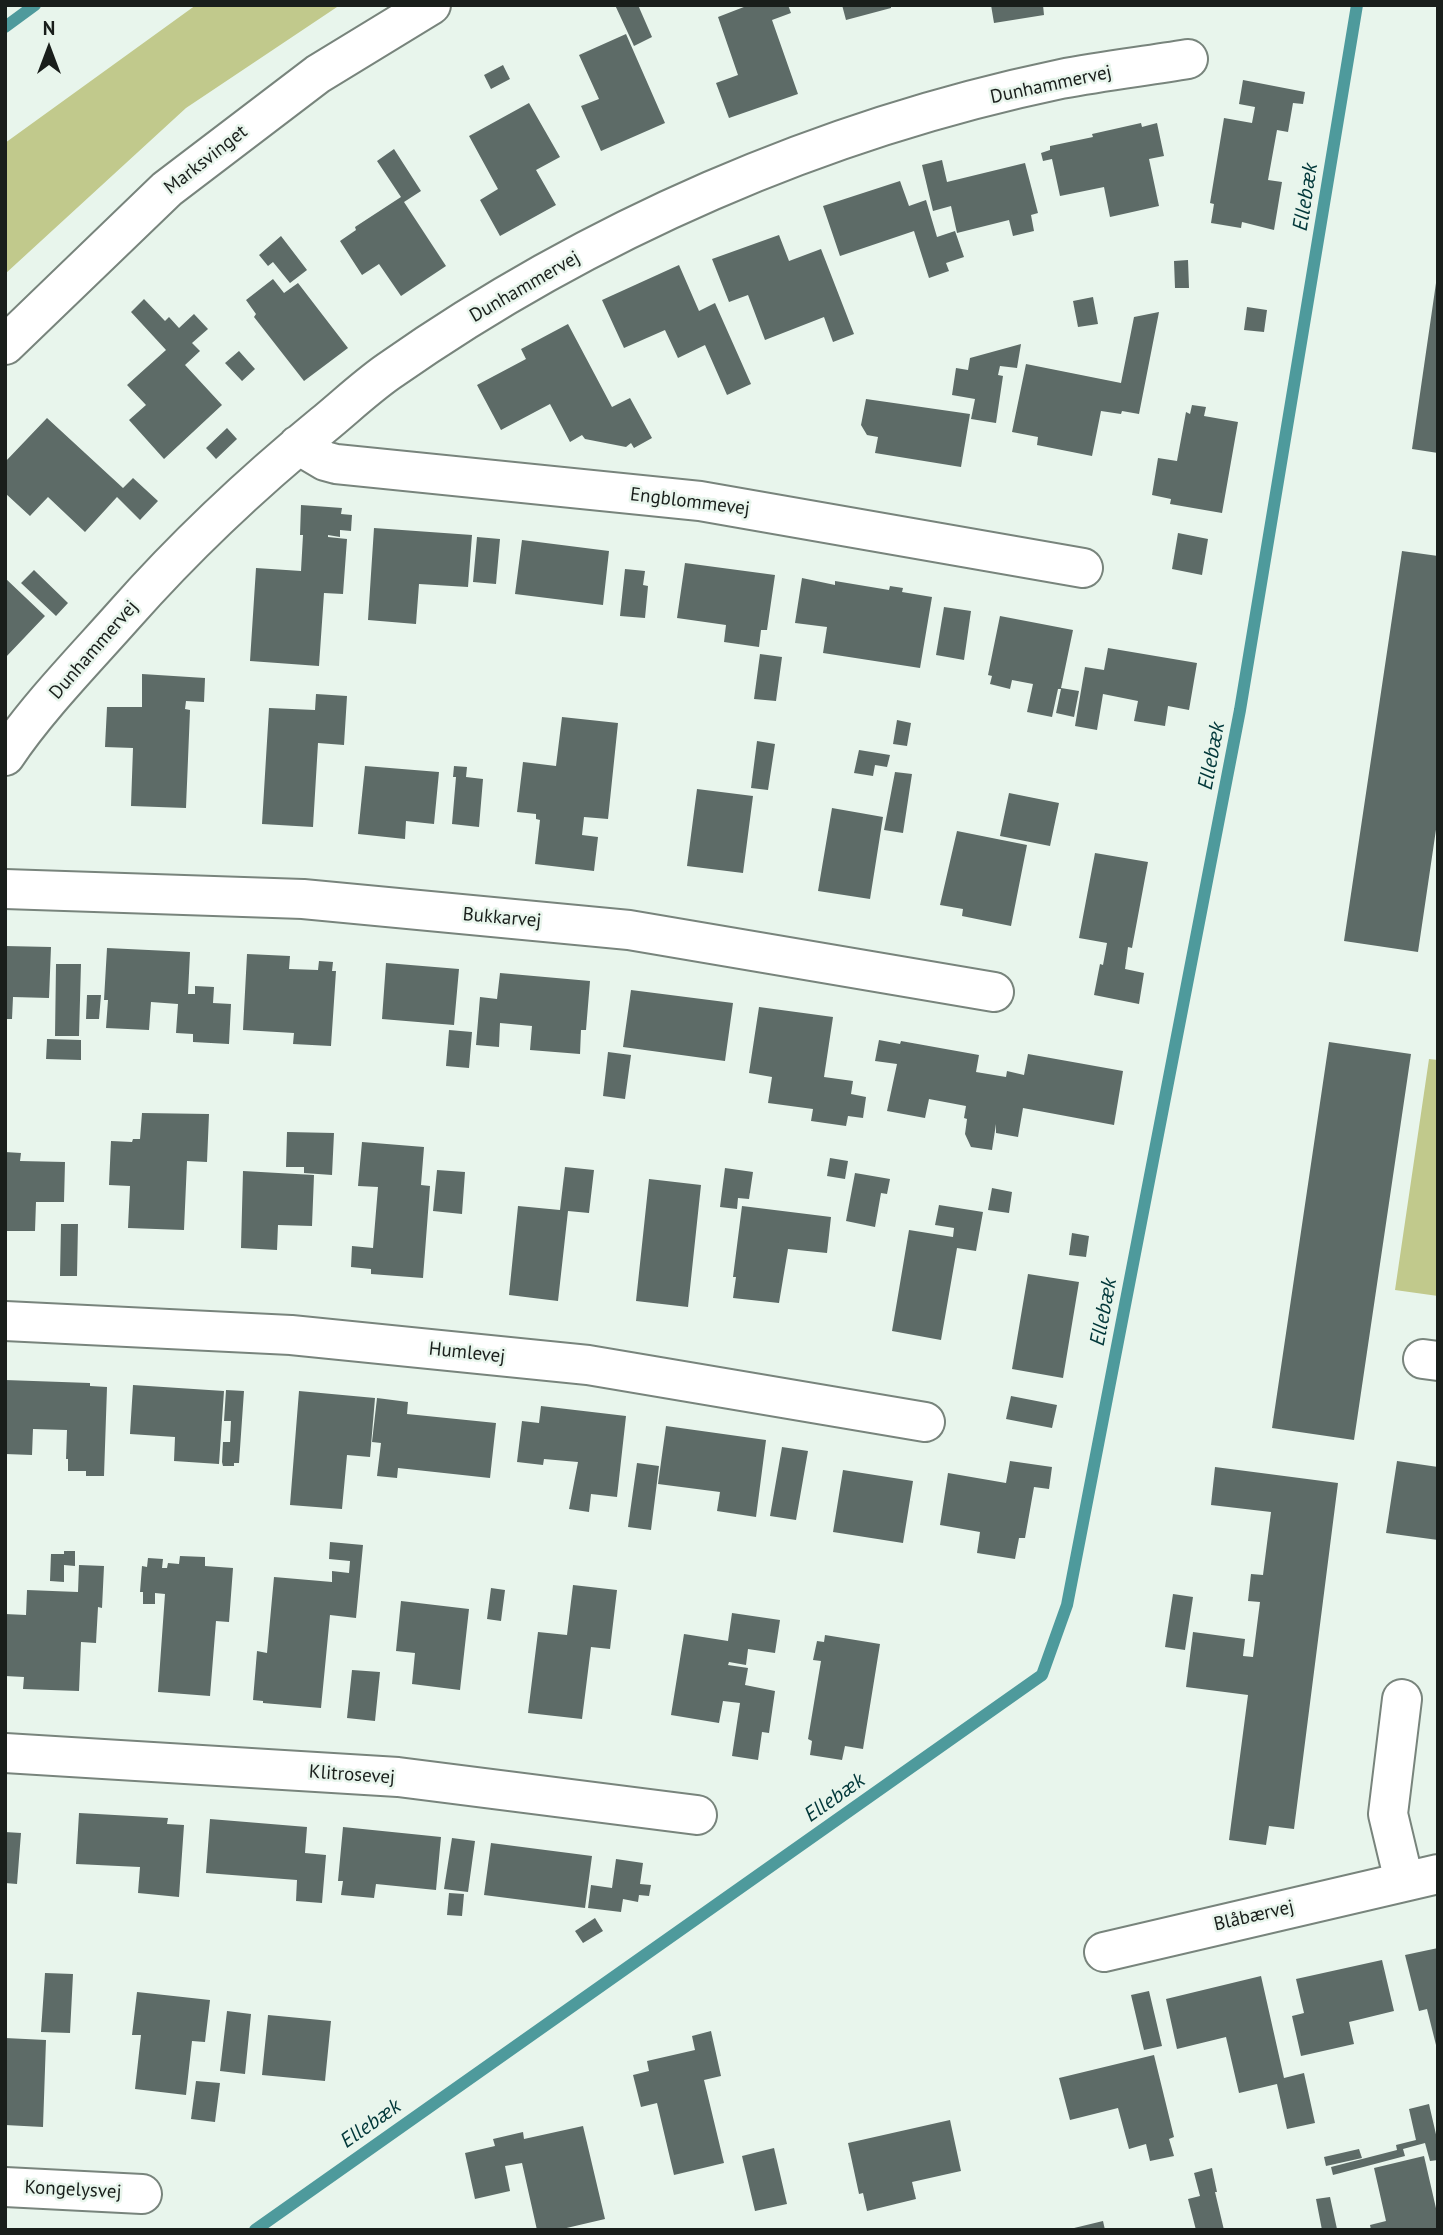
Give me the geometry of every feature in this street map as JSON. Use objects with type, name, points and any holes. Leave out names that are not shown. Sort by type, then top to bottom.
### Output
[{"type":"street","name":"Marksvinget","points":[[5,345],[167,189],[318,74],[432,5]]},
{"type":"street","name":"Dunhammervej","points":[[5,757],[66,680],[160,574],[248,488],[390,371],[481,312],[629,228],[705,194],[821,148],[935,111],[1062,79],[1188,60]]},
{"type":"street","name":"Engblommevej","points":[[298,445],[336,464],[700,500],[1083,568]]},
{"type":"street","name":"Bukkarvej","points":[[5,889],[303,899],[629,929],[995,992]]},
{"type":"street","name":"Humlevej","points":[[5,1321],[291,1335],[588,1365],[925,1422]]},
{"type":"street","name":"Blåbærvej","points":[[1104,1952],[1421,1878],[1388,1814],[1402,1699]]},
{"type":"street","name":"Klitrosevej","points":[[5,1753],[398,1777],[697,1815]]},
{"type":"street","name":"Kongelysvej","points":[[5,2187],[142,2194]]},
{"type":"green space","points":[[196,5],[340,5],[186,108],[5,274],[5,143]]},
{"type":"green space","points":[[1429,1059],[1438,1060],[1438,1296],[1395,1290]]},
{"type":"building","points":[[615,5],[638,5],[652,37],[634,46]]},
{"type":"building","points":[[749,5],[788,5],[791,13],[772,20],[798,94],[729,118],[716,83],[738,75],[718,17]]},
{"type":"building","points":[[842,5],[891,5],[891,8],[846,20]]},
{"type":"building","points":[[991,5],[1043,5],[1044,15],[994,23]]},
{"type":"building","points":[[626,34],[665,123],[601,151],[581,106],[599,99],[579,55]]},
{"type":"building","points":[[503,65],[510,79],[491,89],[484,75]]},
{"type":"building","points":[[1243,80],[1305,92],[1303,104],[1293,103],[1288,132],[1277,130],[1268,180],[1282,182],[1274,230],[1242,222],[1241,228],[1211,223],[1214,204],[1210,203],[1224,118],[1252,123],[1255,107],[1239,104]]},
{"type":"building","points":[[529,103],[560,157],[536,170],[556,205],[500,236],[480,200],[498,189],[469,136]]},
{"type":"building","points":[[1141,123],[1142,127],[1157,123],[1164,156],[1149,159],[1159,206],[1110,217],[1104,187],[1060,196],[1052,159],[1043,161],[1041,153],[1050,150],[1050,146]]},
{"type":"building","points":[[394,149],[421,191],[404,202],[446,266],[401,296],[379,264],[362,275],[340,241],[356,230],[355,227],[401,197],[377,161]]},
{"type":"building","points":[[942,160],[947,182],[1025,163],[1038,213],[1031,215],[1034,231],[1013,236],[1009,220],[957,233],[951,206],[933,211],[922,165]]},
{"type":"building","points":[[900,181],[909,206],[926,200],[937,237],[955,231],[964,257],[946,263],[949,271],[929,278],[914,231],[840,256],[823,206]]},
{"type":"building","points":[[779,235],[789,261],[821,249],[854,334],[833,342],[824,317],[765,340],[748,295],[729,302],[712,259]]},
{"type":"building","points":[[281,236],[307,270],[290,283],[273,262],[268,266],[259,255]]},
{"type":"building","points":[[1188,260],[1189,288],[1175,288],[1174,261]]},
{"type":"building","points":[[679,265],[699,311],[715,303],[751,384],[727,395],[705,345],[678,358],[665,330],[624,348],[602,300]]},
{"type":"building","points":[[273,279],[284,293],[298,283],[348,348],[304,381],[254,317],[256,314],[246,300]]},
{"type":"building","points":[[1438,283],[1438,453],[1412,449]]},
{"type":"building","points":[[1093,297],[1098,324],[1078,327],[1073,301]]},
{"type":"building","points":[[144,299],[165,321],[169,317],[179,328],[194,314],[208,329],[192,343],[200,351],[185,365],[222,405],[164,459],[129,420],[146,405],[127,385],[166,350],[131,312]]},
{"type":"building","points":[[1247,307],[1267,310],[1264,332],[1244,330]]},
{"type":"building","points":[[1159,312],[1139,414],[1101,411],[1092,456],[1037,445],[1038,437],[1012,432],[1026,364],[1121,383],[1134,317]]},
{"type":"building","points":[[568,324],[612,407],[630,398],[652,438],[634,448],[631,443],[626,447],[585,439],[582,435],[570,442],[550,404],[501,430],[477,385],[526,359],[521,349]]},
{"type":"building","points":[[1021,344],[1017,368],[1000,366],[998,375],[1003,376],[996,423],[971,419],[975,399],[952,395],[956,368],[968,370],[970,358]]},
{"type":"building","points":[[239,351],[255,369],[242,381],[225,363]]},
{"type":"building","points":[[866,399],[970,414],[961,467],[875,453],[878,437],[867,435],[861,425]]},
{"type":"building","points":[[1192,405],[1206,407],[1204,416],[1238,422],[1222,513],[1170,504],[1171,499],[1152,495],[1158,458],[1177,461],[1186,412],[1190,414]]},
{"type":"building","points":[[47,418],[123,488],[133,478],[158,501],[140,520],[117,497],[85,532],[48,497],[30,516],[5,493],[5,462]]},
{"type":"building","points":[[227,428],[237,439],[216,459],[206,448]]},
{"type":"building","points":[[301,505],[342,508],[341,514],[352,515],[351,531],[340,530],[340,537],[328,535],[347,539],[343,594],[324,593],[319,666],[250,661],[256,568],[301,571]]},
{"type":"building","points":[[374,528],[472,535],[468,587],[419,584],[416,624],[368,620]]},
{"type":"building","points":[[1178,533],[1208,539],[1202,575],[1172,569]]},
{"type":"building","points":[[477,537],[500,539],[496,584],[473,582]]},
{"type":"building","points":[[522,540],[609,551],[603,605],[515,594]]},
{"type":"building","points":[[1402,551],[1438,556],[1438,816],[1418,952],[1344,941]]},
{"type":"building","points":[[685,563],[775,575],[767,630],[761,630],[759,647],[724,642],[726,625],[677,618]]},
{"type":"building","points":[[625,569],[645,571],[643,585],[648,586],[645,618],[620,616]]},
{"type":"building","points":[[34,570],[68,603],[56,616],[21,583]]},
{"type":"building","points":[[5,578],[45,616],[5,658]]},
{"type":"building","points":[[802,578],[835,585],[835,581],[889,590],[890,586],[903,588],[902,592],[932,597],[920,668],[823,653],[827,627],[795,623]]},
{"type":"building","points":[[944,607],[971,611],[964,660],[936,655]]},
{"type":"building","points":[[1000,616],[1073,630],[1061,688],[1079,691],[1074,717],[1056,713],[1061,689],[1058,689],[1052,717],[1027,712],[1033,684],[1012,680],[1010,689],[990,684],[992,676],[988,675]]},
{"type":"building","points":[[1108,648],[1197,663],[1189,710],[1168,706],[1165,726],[1134,721],[1138,701],[1103,694],[1097,730],[1075,726],[1085,667],[1104,670]]},
{"type":"building","points":[[760,654],[782,657],[776,701],[754,699]]},
{"type":"building","points":[[142,674],[205,678],[204,702],[186,701],[185,709],[190,710],[186,808],[131,806],[133,748],[105,747],[107,707],[142,707]]},
{"type":"building","points":[[316,694],[347,696],[344,745],[318,743],[313,827],[262,824],[269,708],[315,710]]},
{"type":"building","points":[[562,717],[618,723],[608,819],[584,817],[582,835],[598,837],[594,871],[535,864],[540,820],[536,819],[536,814],[517,812],[523,762],[556,766]]},
{"type":"building","points":[[897,720],[911,723],[907,746],[893,744]]},
{"type":"building","points":[[757,741],[775,744],[768,790],[751,788]]},
{"type":"building","points":[[859,750],[890,755],[887,767],[875,765],[873,776],[854,773]]},
{"type":"building","points":[[365,766],[439,772],[434,824],[406,821],[405,839],[358,834]]},
{"type":"building","points":[[454,766],[467,767],[466,777],[483,779],[479,827],[452,824],[456,777],[453,777]]},
{"type":"building","points":[[895,772],[912,774],[903,833],[884,830]]},
{"type":"building","points":[[697,789],[753,796],[743,873],[687,866]]},
{"type":"building","points":[[1009,793],[1059,803],[1050,846],[1000,836]]},
{"type":"building","points":[[832,808],[883,817],[870,899],[818,891]]},
{"type":"building","points":[[957,831],[1027,845],[1011,926],[962,916],[963,909],[940,905]]},
{"type":"building","points":[[1095,853],[1148,862],[1132,948],[1128,947],[1125,969],[1144,973],[1139,1004],[1094,995],[1107,943],[1079,938]]},
{"type":"building","points":[[5,946],[51,947],[49,998],[13,997],[12,1019],[5,1019]]},
{"type":"building","points":[[107,948],[190,952],[188,994],[195,994],[195,986],[214,987],[213,1003],[231,1004],[229,1044],[193,1042],[193,1034],[176,1033],[178,1004],[151,1002],[149,1030],[106,1028],[108,1000],[104,1000]]},
{"type":"building","points":[[247,954],[290,956],[289,969],[318,970],[319,961],[333,962],[332,971],[336,971],[331,1046],[293,1044],[294,1033],[243,1030]]},
{"type":"building","points":[[386,963],[459,969],[454,1025],[382,1019]]},
{"type":"building","points":[[56,964],[81,964],[79,1036],[55,1036]]},
{"type":"building","points":[[500,973],[590,981],[586,1030],[581,1030],[580,1054],[530,1050],[532,1026],[500,1023],[499,1047],[476,1045],[480,997],[497,999]]},
{"type":"building","points":[[631,990],[733,1003],[725,1061],[623,1047]]},
{"type":"building","points":[[87,995],[101,995],[99,1019],[86,1019]]},
{"type":"building","points":[[759,1007],[833,1017],[824,1077],[853,1081],[851,1094],[866,1097],[863,1118],[848,1116],[846,1126],[811,1121],[813,1109],[768,1103],[772,1077],[749,1073]]},
{"type":"building","points":[[449,1030],[472,1032],[469,1068],[446,1066]]},
{"type":"building","points":[[47,1039],[81,1040],[81,1060],[46,1059]]},
{"type":"building","points":[[879,1040],[900,1044],[901,1041],[979,1055],[976,1072],[1006,1077],[1007,1071],[1024,1075],[1028,1054],[1123,1071],[1114,1125],[1023,1108],[1018,1137],[996,1133],[996,1124],[992,1150],[971,1147],[965,1134],[966,1106],[929,1099],[925,1118],[887,1111],[897,1064],[875,1061]]},
{"type":"building","points":[[1329,1042],[1411,1054],[1354,1440],[1272,1428]]},
{"type":"building","points":[[608,1052],[631,1055],[625,1099],[603,1096]]},
{"type":"building","points":[[142,1113],[209,1114],[207,1162],[187,1161],[184,1230],[128,1228],[130,1186],[109,1185],[111,1141],[132,1142],[133,1139],[140,1139]]},
{"type":"building","points":[[287,1132],[334,1133],[332,1175],[304,1173],[304,1167],[286,1167]]},
{"type":"building","points":[[362,1142],[424,1147],[421,1185],[430,1186],[423,1278],[371,1274],[371,1269],[351,1267],[352,1246],[373,1248],[378,1187],[358,1186]]},
{"type":"building","points":[[5,1152],[21,1153],[20,1161],[65,1162],[64,1202],[36,1202],[35,1231],[5,1231]]},
{"type":"building","points":[[830,1158],[848,1161],[845,1179],[827,1176]]},
{"type":"building","points":[[565,1167],[594,1170],[589,1213],[568,1211],[558,1301],[509,1295],[518,1206],[560,1210]]},
{"type":"building","points":[[725,1168],[753,1172],[749,1199],[738,1198],[737,1209],[720,1207]]},
{"type":"building","points":[[437,1170],[465,1172],[462,1214],[433,1211]]},
{"type":"building","points":[[243,1171],[314,1175],[312,1226],[278,1225],[277,1250],[241,1248]]},
{"type":"building","points":[[855,1173],[890,1179],[887,1194],[881,1193],[875,1227],[846,1221]]},
{"type":"building","points":[[649,1179],[701,1185],[688,1307],[636,1301]]},
{"type":"building","points":[[992,1188],[1012,1192],[1009,1213],[988,1210]]},
{"type":"building","points":[[939,1205],[983,1212],[976,1251],[957,1248],[941,1340],[892,1331],[909,1230],[953,1237],[954,1228],[935,1225]]},
{"type":"building","points":[[742,1206],[831,1217],[827,1253],[788,1249],[779,1303],[733,1298]]},
{"type":"building","points":[[61,1224],[78,1224],[77,1276],[60,1276]]},
{"type":"building","points":[[1072,1233],[1089,1236],[1086,1257],[1069,1255]]},
{"type":"building","points":[[1028,1274],[1079,1282],[1063,1378],[1012,1369]]},
{"type":"building","points":[[5,1380],[90,1383],[90,1386],[107,1387],[104,1476],[86,1476],[86,1471],[68,1471],[67,1430],[33,1429],[32,1455],[5,1454]]},
{"type":"building","points":[[133,1385],[224,1391],[219,1464],[174,1461],[175,1437],[130,1434]]},
{"type":"building","points":[[226,1390],[244,1391],[239,1463],[234,1463],[234,1466],[223,1466],[222,1462],[223,1442],[230,1442],[231,1421],[224,1421]]},
{"type":"building","points":[[299,1391],[375,1398],[370,1457],[347,1455],[342,1509],[290,1505]]},
{"type":"building","points":[[1011,1396],[1057,1405],[1052,1428],[1006,1419]]},
{"type":"building","points":[[377,1398],[408,1402],[407,1414],[496,1423],[490,1478],[398,1468],[397,1478],[377,1476],[381,1443],[372,1442]]},
{"type":"building","points":[[541,1406],[626,1416],[617,1497],[591,1494],[589,1512],[569,1509],[578,1462],[544,1459],[543,1465],[517,1462],[522,1421],[539,1423]]},
{"type":"building","points":[[666,1426],[766,1440],[756,1517],[717,1511],[720,1492],[658,1484]]},
{"type":"building","points":[[782,1447],[808,1451],[796,1520],[770,1516]]},
{"type":"building","points":[[1010,1461],[1052,1467],[1049,1489],[1034,1487],[1025,1538],[1019,1538],[1015,1559],[977,1553],[980,1532],[940,1525],[948,1473],[1006,1483]]},
{"type":"building","points":[[1397,1461],[1438,1467],[1438,1540],[1386,1533]]},
{"type":"building","points":[[637,1463],[659,1466],[651,1530],[628,1527]]},
{"type":"building","points":[[1215,1467],[1338,1483],[1294,1829],[1269,1826],[1266,1845],[1229,1840],[1248,1695],[1186,1687],[1193,1632],[1245,1639],[1243,1656],[1253,1657],[1260,1602],[1248,1601],[1251,1574],[1263,1575],[1271,1512],[1211,1505]]},
{"type":"building","points":[[843,1470],[913,1481],[903,1543],[833,1532]]},
{"type":"building","points":[[330,1542],[363,1545],[356,1618],[330,1615],[321,1708],[253,1700],[257,1651],[267,1653],[274,1577],[332,1582],[332,1571],[349,1573],[350,1561],[329,1559]]},
{"type":"building","points":[[64,1551],[75,1551],[75,1566],[64,1565],[64,1582],[50,1581],[51,1554],[64,1554]]},
{"type":"building","points":[[180,1556],[205,1557],[205,1566],[233,1568],[229,1622],[216,1621],[210,1696],[158,1692],[165,1594],[155,1593],[155,1604],[143,1604],[143,1592],[140,1592],[142,1566],[147,1567],[148,1558],[163,1559],[162,1568],[167,1568],[168,1563],[179,1564]]},
{"type":"building","points":[[79,1565],[104,1566],[102,1608],[98,1607],[96,1643],[81,1642],[79,1691],[23,1689],[24,1677],[5,1676],[5,1614],[26,1615],[27,1590],[78,1592]]},
{"type":"building","points":[[573,1585],[617,1590],[610,1649],[591,1647],[582,1719],[528,1713],[538,1632],[567,1635]]},
{"type":"building","points":[[491,1588],[505,1590],[501,1621],[487,1619]]},
{"type":"building","points":[[1173,1594],[1193,1597],[1185,1650],[1165,1647]]},
{"type":"building","points":[[401,1601],[469,1609],[460,1690],[412,1684],[415,1653],[396,1651]]},
{"type":"building","points":[[732,1613],[780,1620],[775,1653],[748,1649],[746,1665],[729,1662],[728,1665],[748,1668],[745,1685],[775,1691],[769,1733],[762,1732],[758,1760],[732,1756],[740,1703],[723,1701],[719,1723],[671,1715],[684,1634],[728,1641]]},
{"type":"building","points":[[825,1635],[880,1644],[863,1749],[845,1746],[842,1760],[810,1755],[812,1741],[808,1739],[821,1661],[813,1660],[817,1641],[824,1642]]},
{"type":"building","points":[[352,1670],[380,1672],[375,1721],[347,1718]]},
{"type":"building","points":[[79,1813],[168,1818],[167,1824],[184,1825],[179,1897],[138,1893],[140,1867],[76,1864]]},
{"type":"building","points":[[210,1819],[307,1827],[305,1853],[326,1855],[322,1903],[296,1901],[297,1880],[206,1873]]},
{"type":"building","points":[[343,1827],[441,1837],[436,1890],[376,1884],[374,1898],[341,1895],[343,1881],[338,1881]]},
{"type":"building","points":[[5,1832],[21,1833],[17,1884],[5,1883]]},
{"type":"building","points":[[452,1838],[475,1841],[468,1892],[444,1889]]},
{"type":"building","points":[[491,1843],[592,1856],[585,1908],[484,1895]]},
{"type":"building","points":[[616,1859],[643,1863],[640,1884],[651,1885],[649,1896],[639,1895],[638,1902],[623,1899],[621,1912],[588,1908],[591,1885],[612,1888]]},
{"type":"building","points":[[449,1893],[464,1894],[462,1916],[447,1915]]},
{"type":"building","points":[[595,1918],[603,1931],[583,1943],[575,1931]]},
{"type":"building","points":[[1438,1948],[1437,2049],[1427,2009],[1419,2011],[1405,1955]]},
{"type":"building","points":[[1382,1960],[1394,2011],[1349,2022],[1354,2044],[1301,2056],[1292,2016],[1304,2013],[1296,1979]]},
{"type":"building","points":[[45,1973],[73,1974],[70,2033],[41,2032]]},
{"type":"building","points":[[1261,1976],[1284,2078],[1304,2073],[1315,2123],[1287,2129],[1277,2084],[1239,2093],[1226,2037],[1177,2049],[1166,1999]]},
{"type":"building","points":[[1149,1991],[1162,2046],[1144,2050],[1131,1995]]},
{"type":"building","points":[[137,1992],[210,2000],[205,2042],[192,2041],[186,2095],[135,2089],[141,2035],[132,2035]]},
{"type":"building","points":[[227,2011],[251,2014],[245,2074],[220,2071]]},
{"type":"building","points":[[268,2015],[331,2021],[325,2081],[262,2075]]},
{"type":"building","points":[[711,2031],[721,2076],[704,2080],[724,2163],[674,2175],[657,2103],[641,2107],[633,2075],[649,2071],[647,2061],[695,2050],[692,2036]]},
{"type":"building","points":[[5,2038],[46,2040],[43,2127],[5,2125]]},
{"type":"building","points":[[1154,2055],[1174,2137],[1169,2139],[1174,2156],[1150,2161],[1146,2144],[1129,2149],[1118,2108],[1070,2120],[1059,2078]]},
{"type":"building","points":[[196,2081],[220,2083],[215,2122],[191,2119]]},
{"type":"building","points":[[1429,2104],[1438,2143],[1438,2160],[1430,2161],[1425,2143],[1403,2149],[1405,2156],[1333,2175],[1331,2167],[1397,2150],[1396,2145],[1416,2140],[1409,2109]]},
{"type":"building","points":[[950,2120],[961,2171],[912,2182],[916,2199],[867,2211],[863,2193],[859,2194],[848,2143]]},
{"type":"building","points":[[583,2126],[605,2219],[558,2230],[537,2230],[522,2163],[505,2166],[510,2191],[475,2199],[465,2153],[495,2146],[493,2139],[523,2132],[524,2139]]},
{"type":"building","points":[[774,2148],[787,2204],[755,2211],[742,2156]]},
{"type":"building","points":[[1359,2149],[1362,2158],[1326,2166],[1324,2157]]},
{"type":"building","points":[[1424,2156],[1438,2217],[1438,2230],[1371,2230],[1370,2225],[1386,2221],[1374,2168]]},
{"type":"building","points":[[1212,2168],[1224,2230],[1196,2230],[1188,2199],[1200,2196],[1194,2173]]},
{"type":"building","points":[[1330,2197],[1337,2229],[1322,2230],[1316,2199]]},
{"type":"building","points":[[1103,2221],[1105,2230],[1070,2229]]},
{"type":"waterway","points":[[5,27],[35,5]]},
{"type":"waterway","name":"Ellebæk","points":[[255,2230],[1042,1675],[1067,1605],[1240,710],[1357,5]]}]
